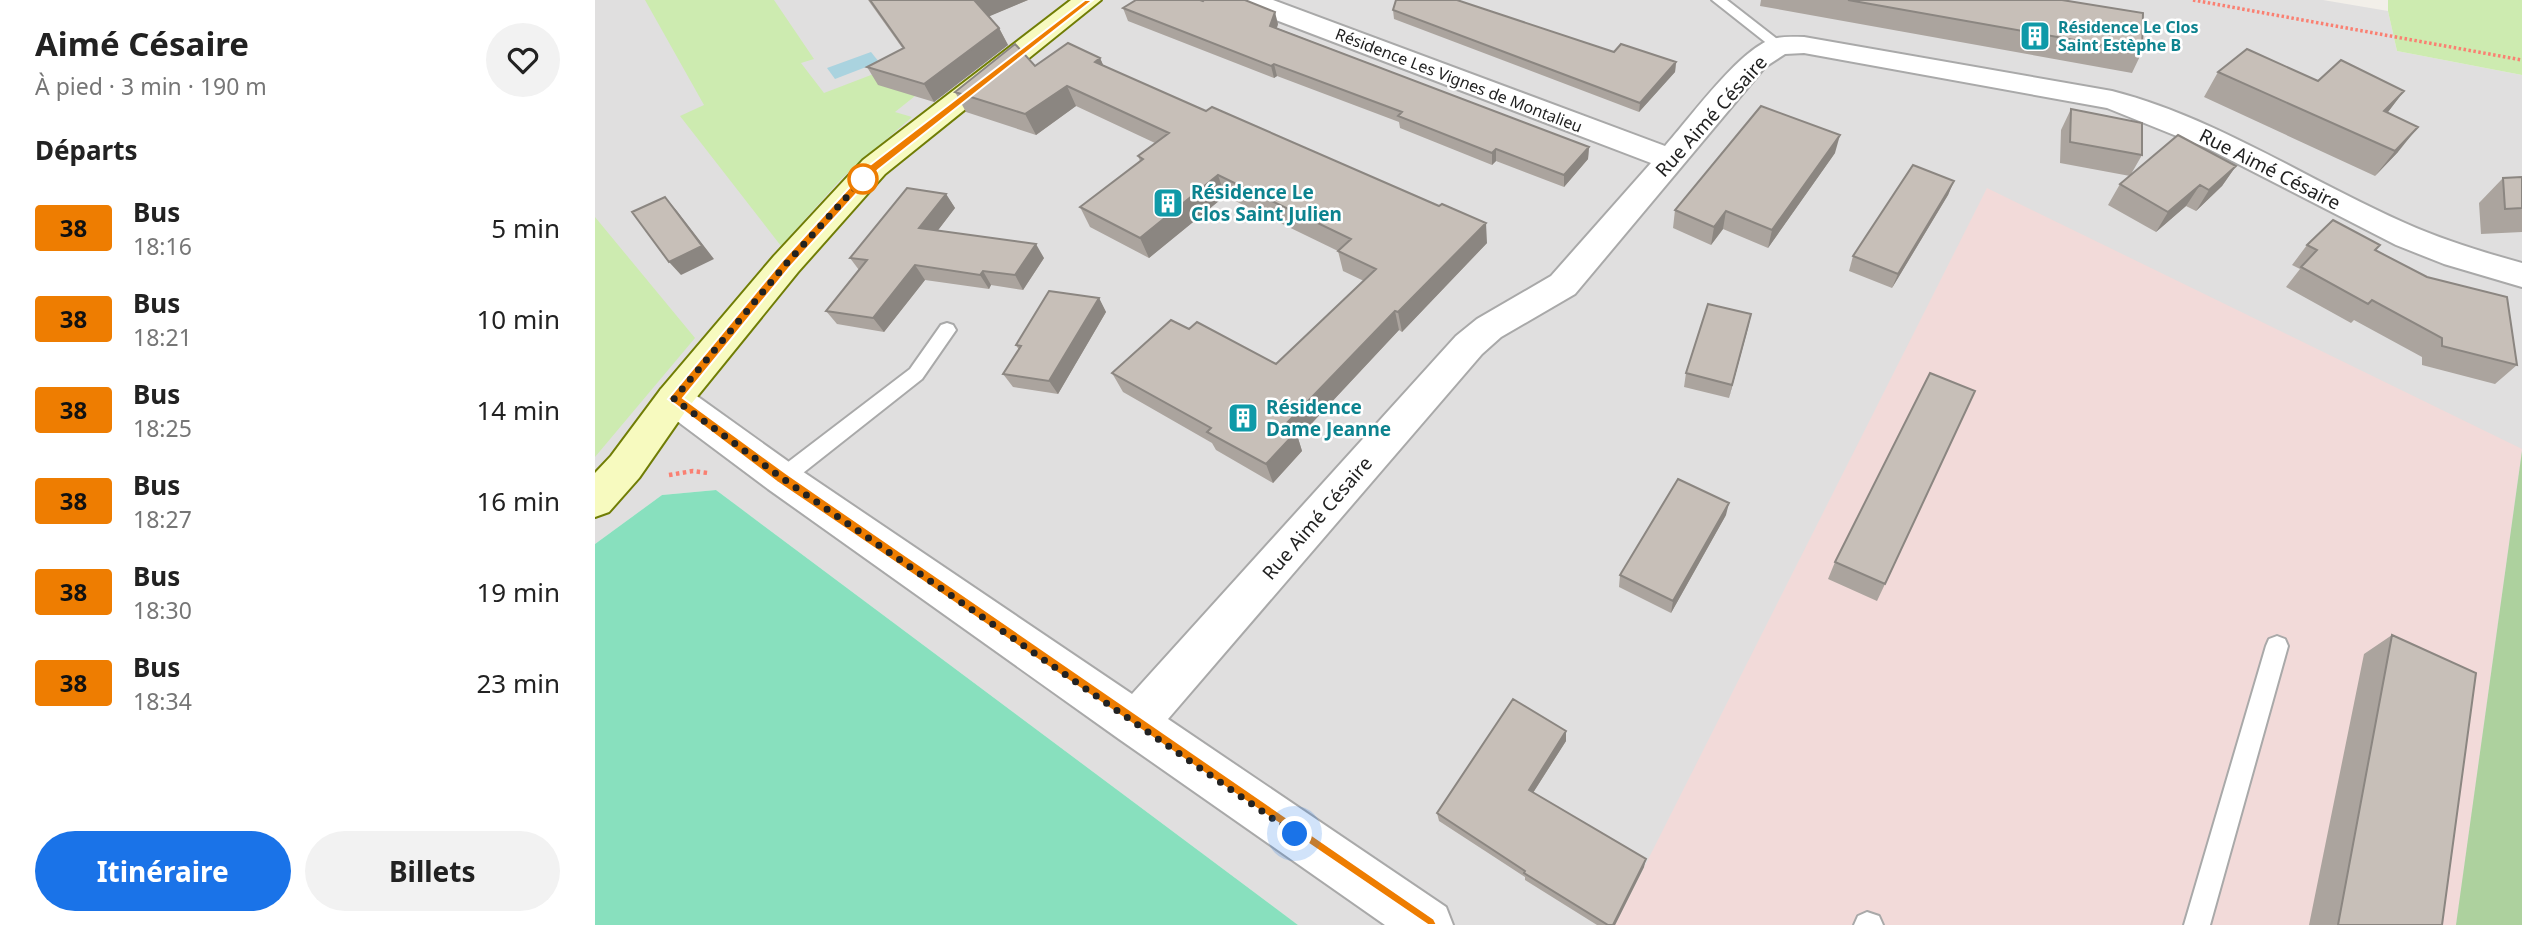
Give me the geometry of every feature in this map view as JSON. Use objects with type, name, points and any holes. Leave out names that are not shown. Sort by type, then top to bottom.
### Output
[{"type":"street","points":[[595,500],[625,467],[674,399],[786,264],[874,167],[1088,0]]},
{"type":"street","name":"Résidence Les Vignes de Montalieu","points":[[1248,0],[1670,159]]},
{"type":"street","name":"Rue Aimé Césaire","points":[[1135,724],[1469,345],[1489,328],[1563,285],[1755,61],[1779,46],[1817,47],[2112,100],[2160,114],[2393,231],[2463,260],[2522,275]]},
{"type":"street","points":[[674,399],[782,478],[1428,925]]},
{"type":"lane","points":[[1719,0],[1779,46]]},
{"type":"lane","points":[[782,478],[916,374],[947,330]]},
{"type":"lane","points":[[2197,925],[2277,646]]},
{"type":"path","points":[[2193,0],[2522,60]]},
{"type":"path","points":[[661,477],[693,471],[718,476]]},
{"type":"shaded area","points":[[595,0],[2323,0],[2388,11],[2397,51],[2522,75],[2522,925],[1298,925],[716,490],[662,495],[595,544]]},
{"type":"shaded area","points":[[1987,188],[2522,449],[2456,925],[1615,925]]},
{"type":"green space","points":[[645,0],[774,0],[814,59],[801,63],[824,93],[884,70],[915,96],[895,112],[912,117],[842,178],[781,246],[680,116],[704,105]]},
{"type":"green space","points":[[2388,0],[2522,0],[2522,75],[2397,51]]},
{"type":"green space","points":[[595,217],[695,338],[595,457]]},
{"type":"green space","points":[[2522,451],[2522,925],[2456,925]]},
{"type":"green space","points":[[716,490],[1298,925],[595,925],[595,544],[662,495]]},
{"type":"water","points":[[871,52],[879,62],[835,79],[827,68]]},
{"type":"building","points":[[870,0],[977,0],[975,1],[999,28],[924,84],[867,67],[904,48]]},
{"type":"building","points":[[1136,0],[1245,0],[1275,12],[1270,26],[1589,147],[1564,175],[1496,149],[1492,153],[1398,116],[1402,112],[1274,64],[1271,66],[1123,8]]},
{"type":"building","points":[[1396,0],[1457,0],[1614,52],[1621,44],[1676,62],[1640,103],[1393,10]]},
{"type":"building","points":[[1848,0],[2062,0],[2143,13],[2142,52]]},
{"type":"building","points":[[1068,43],[1100,58],[1095,62],[1206,111],[1212,107],[1439,206],[1442,204],[1486,223],[1398,312],[1395,311],[1284,426],[1296,432],[1266,464],[1207,432],[1211,428],[1112,373],[1171,320],[1189,329],[1197,322],[1276,364],[1376,269],[1338,251],[1351,239],[1218,175],[1140,238],[1080,207],[1143,159],[1138,156],[1169,133],[1067,86],[1025,114],[955,92],[1015,44],[1035,66]]},
{"type":"building","points":[[2247,49],[2318,81],[2341,60],[2404,91],[2384,111],[2418,127],[2395,151],[2218,72]]},
{"type":"building","points":[[1761,106],[1840,135],[1772,230],[1726,211],[1714,227],[1675,210]]},
{"type":"building","points":[[2071,109],[2142,123],[2142,155],[2070,142]]},
{"type":"building","points":[[2178,135],[2236,166],[2209,190],[2200,185],[2168,212],[2120,184]]},
{"type":"building","points":[[1913,165],[1954,181],[1898,274],[1853,256]]},
{"type":"building","points":[[2522,177],[2522,208],[2505,209],[2503,178]]},
{"type":"building","points":[[907,188],[946,194],[919,228],[1036,244],[1015,275],[983,271],[980,275],[915,265],[873,318],[826,311],[867,260],[850,258]]},
{"type":"building","points":[[665,197],[702,246],[669,262],[632,212]]},
{"type":"building","points":[[2333,220],[2380,245],[2375,250],[2427,277],[2507,297],[2517,365],[2442,346],[2442,338],[2372,300],[2368,304],[2301,267],[2317,250],[2307,245]]},
{"type":"building","points":[[1049,291],[1099,298],[1049,381],[1003,374],[1021,346],[1016,345]]},
{"type":"building","points":[[1708,304],[1751,314],[1732,385],[1686,373]]},
{"type":"building","points":[[1930,373],[1975,391],[1885,584],[1835,562]]},
{"type":"building","points":[[1678,479],[1729,503],[1673,601],[1620,575]]},
{"type":"building","points":[[2392,635],[2476,673],[2442,925],[2338,925]]},
{"type":"building","points":[[1513,699],[1566,731],[1529,790],[1646,859],[1613,925],[1608,925],[1524,873],[1525,871],[1437,813]]},
{"type":"bus line","name":"38","points":[[1088,0],[874,167],[786,264],[674,399],[782,478],[1428,925]]},
{"type":"place","name":"Résidence Le Clos Saint Estèphe B","points":[[2035,36]]},
{"type":"place","name":"Résidence Le Clos Saint Julien","points":[[1168,203]]},
{"type":"place","name":"Résidence Dame Jeanne","points":[[1243,418]]},
{"type":"route","points":[[863,179],[786,264],[674,399],[782,478],[1295,834]]}]
